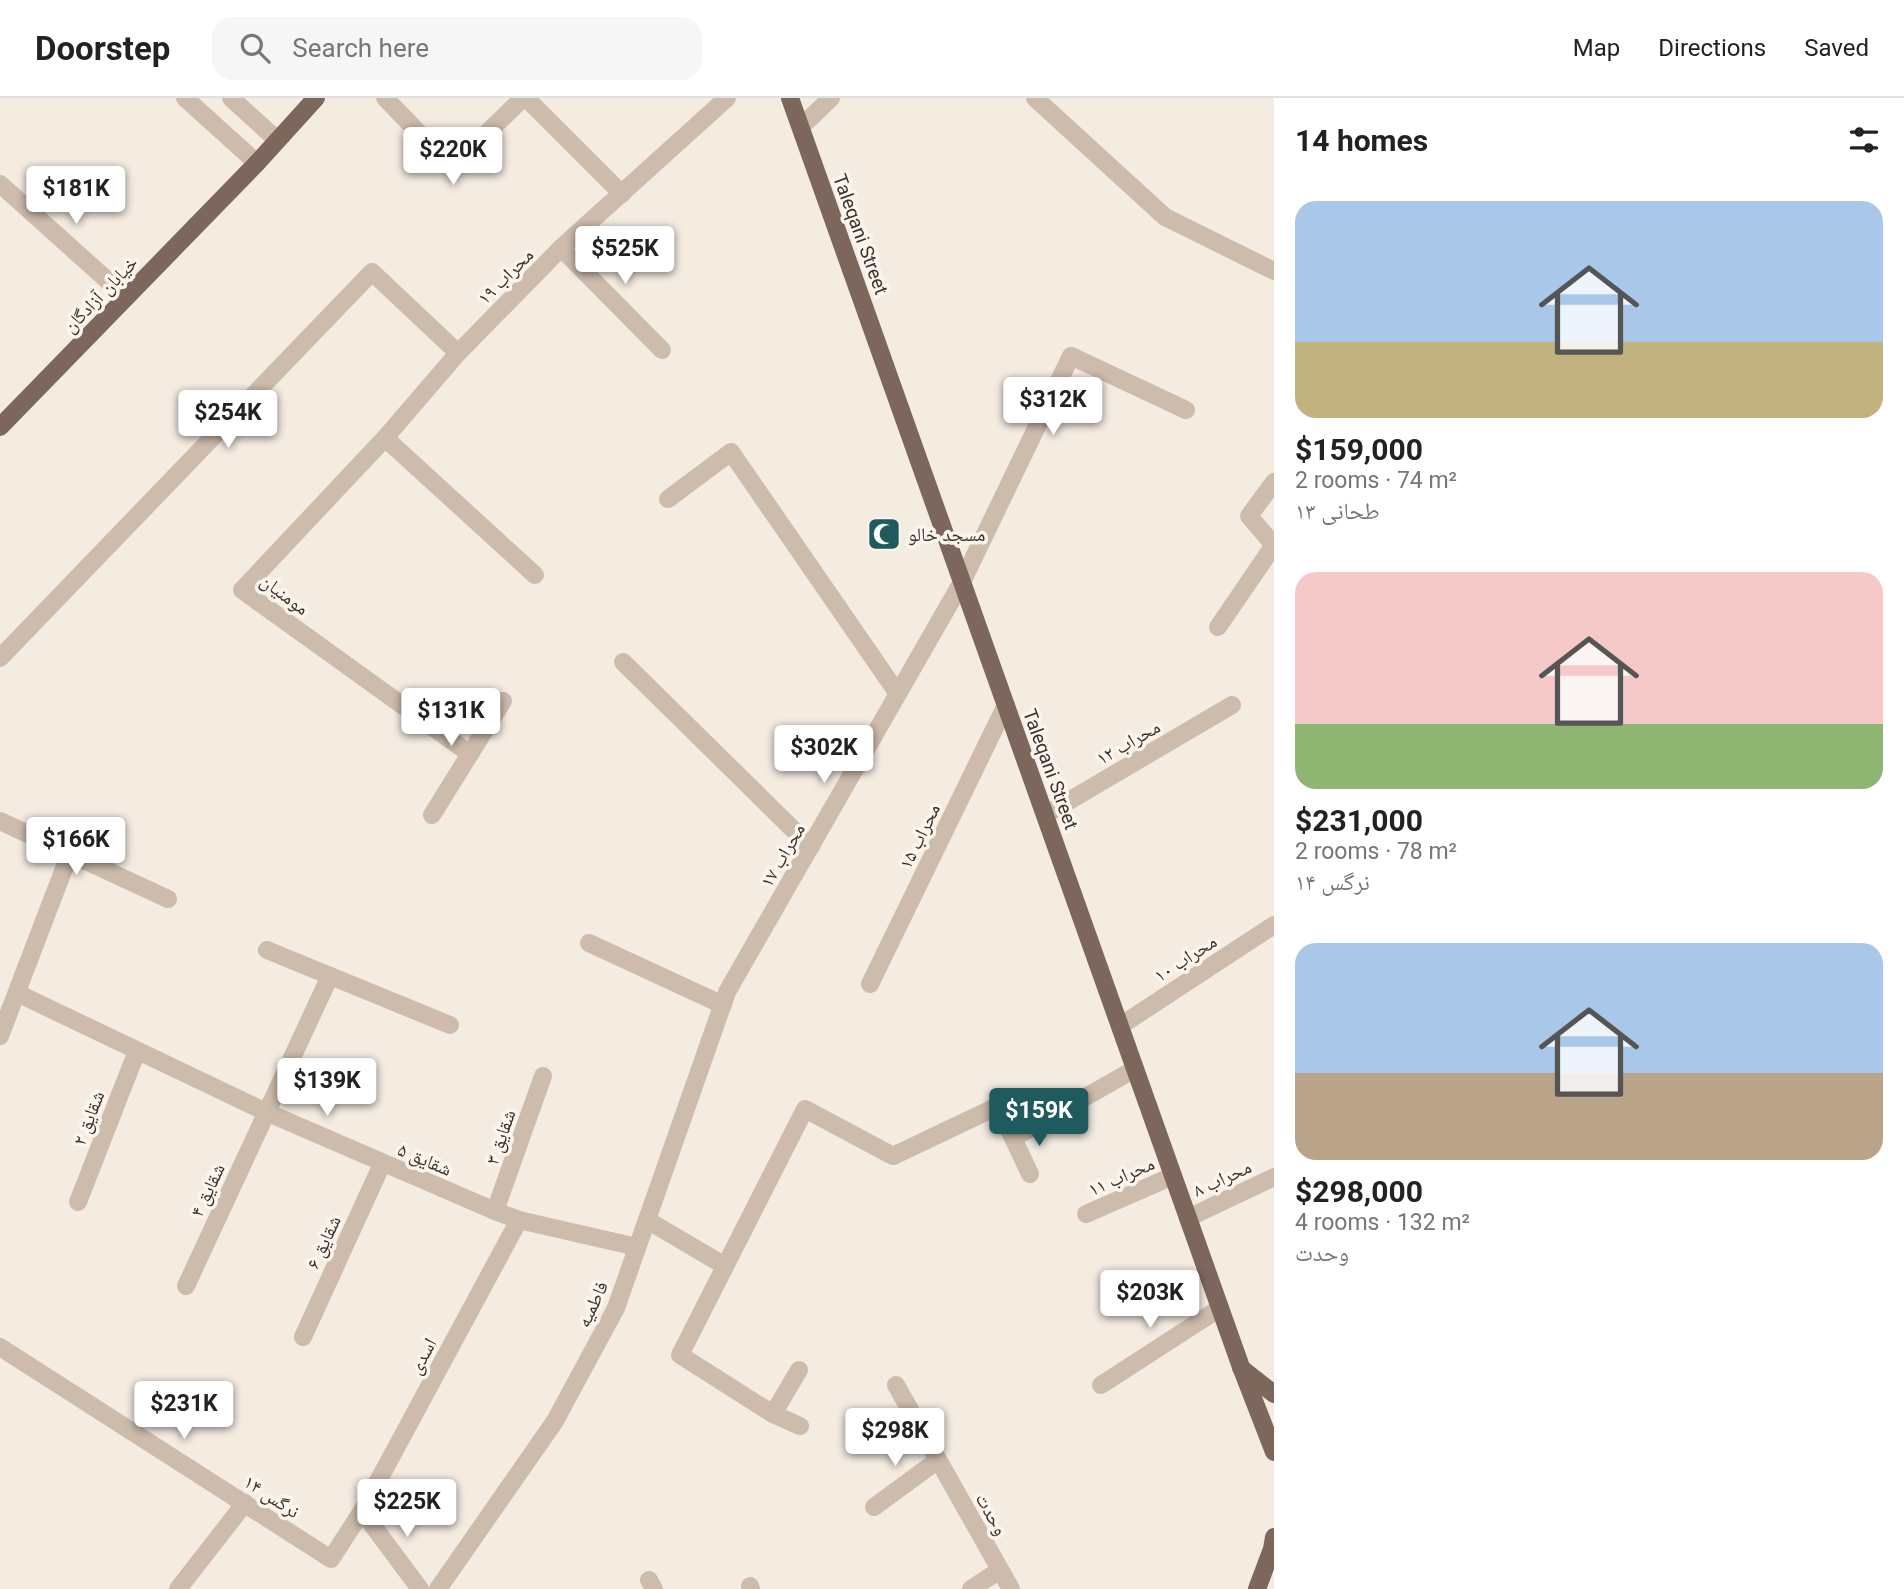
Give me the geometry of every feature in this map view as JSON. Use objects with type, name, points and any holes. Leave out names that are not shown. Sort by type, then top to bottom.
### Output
[{"type":"main road","name":"خیابان آزادگان","points":[[0,427],[257,163],[316,98]]},
{"type":"main road","name":"Taleqani Street","points":[[790,98],[1241,1367],[1274,1452]]},
{"type":"main road","points":[[1241,1367],[1274,1394]]},
{"type":"main road","points":[[1257,1589],[1274,1537]]},
{"type":"street","points":[[185,98],[257,163]]},
{"type":"street","points":[[231,98],[277,141]]},
{"type":"street","points":[[385,98],[452,167],[525,98],[622,194]]},
{"type":"street","name":"محراب ۱۹","points":[[385,438],[458,353],[561,248],[727,98]]},
{"type":"street","points":[[801,127],[831,98]]},
{"type":"street","points":[[1035,98],[1165,216],[1274,271]]},
{"type":"street","points":[[0,184],[126,297]]},
{"type":"street","points":[[561,248],[662,351]]},
{"type":"street","points":[[0,658],[372,272],[458,353]]},
{"type":"street","name":"محراب ۱۷","points":[[723,1005],[727,992],[962,582],[1071,356],[1186,410]]},
{"type":"street","points":[[385,438],[535,575]]},
{"type":"street","name":"مومنیان","points":[[385,438],[242,590],[470,754]]},
{"type":"street","points":[[668,499],[731,452],[898,694]]},
{"type":"street","points":[[1219,627],[1274,545],[1249,516],[1274,482]]},
{"type":"street","points":[[622,662],[811,847]]},
{"type":"street","points":[[432,815],[503,701]]},
{"type":"street","name":"محراب ۱۵","points":[[870,984],[1006,705]]},
{"type":"street","name":"محراب ۱۲","points":[[1045,815],[1232,705]]},
{"type":"street","points":[[0,821],[168,899]]},
{"type":"street","points":[[0,1036],[70,853]]},
{"type":"street","name":"۱۰ محراب","points":[[1120,1026],[1274,925]]},
{"type":"street","points":[[589,943],[723,1005]]},
{"type":"street","points":[[267,950],[450,1025]]},
{"type":"street","name":"شقایق ۴","points":[[186,1286],[330,976]]},
{"type":"street","name":"شقایق ۵","points":[[16,993],[266,1112],[495,1212],[638,1247]]},
{"type":"street","name":"فاطمیه","points":[[438,1589],[555,1421],[616,1308],[723,1005]]},
{"type":"street","name":"شقایق ۲","points":[[78,1202],[137,1051]]},
{"type":"street","points":[[1013,1138],[1135,1069]]},
{"type":"street","name":"شقایق ۳","points":[[495,1212],[543,1076]]},
{"type":"street","points":[[800,1426],[773,1414],[680,1355],[806,1109],[892,1156],[998,1106],[1031,1174]]},
{"type":"street","name":"شقایق ۶","points":[[303,1338],[382,1164]]},
{"type":"street","name":"محراب ۱۱","points":[[1086,1214],[1173,1176]]},
{"type":"street","name":"محراب ۸","points":[[1188,1218],[1274,1177]]},
{"type":"street","name":"اسدی","points":[[362,1511],[519,1220]]},
{"type":"street","points":[[647,1220],[725,1266]]},
{"type":"street","points":[[1101,1385],[1220,1308]]},
{"type":"street","name":"نرگس ۱۴","points":[[0,1347],[331,1559],[362,1511]]},
{"type":"street","points":[[773,1414],[799,1370]]},
{"type":"street","name":"وحدت","points":[[896,1385],[1011,1589]]},
{"type":"street","points":[[874,1507],[938,1460]]},
{"type":"street","points":[[178,1589],[246,1503]]},
{"type":"street","points":[[362,1511],[421,1589]]},
{"type":"street","points":[[971,1589],[1000,1570]]},
{"type":"place","name":"مسجد خالو","points":[[884,534]]}]
